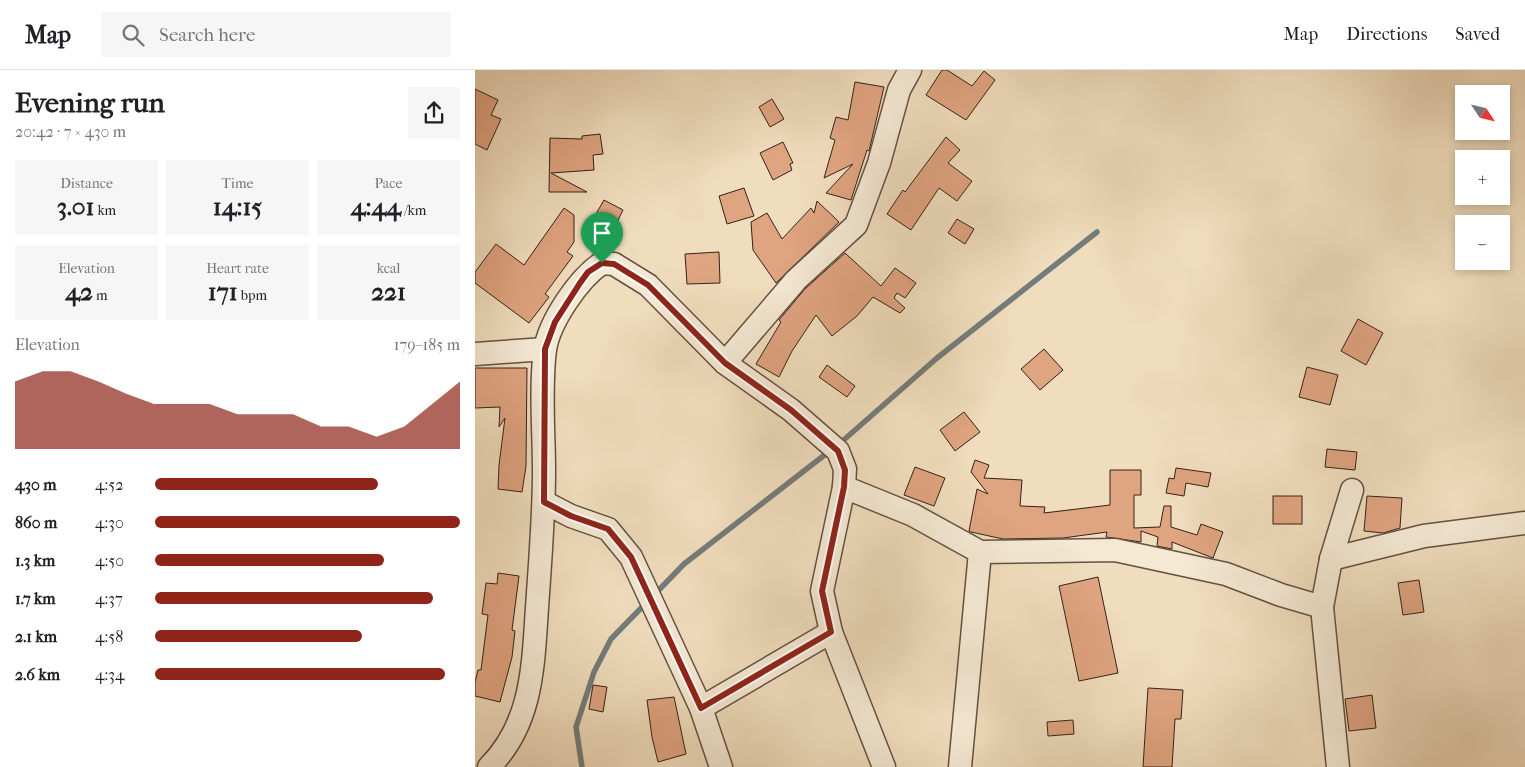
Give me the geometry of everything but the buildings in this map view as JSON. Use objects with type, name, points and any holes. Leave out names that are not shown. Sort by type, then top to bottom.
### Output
[{"type":"street","points":[[725,363],[796,280],[855,225],[879,163],[899,90],[910,70]]},
{"type":"street","points":[[489,767],[516,730],[532,682],[544,502],[545,349],[555,322],[580,283],[588,272],[602,263],[614,264],[648,285],[725,363],[791,410],[838,451],[845,470],[844,487],[822,591],[831,632],[884,767]]},
{"type":"street","points":[[475,354],[545,349]]},
{"type":"street","points":[[844,487],[913,515],[980,552],[1115,550],[1226,574],[1281,595],[1322,607]]},
{"type":"street","points":[[1338,767],[1322,607],[1331,559],[1352,490]]},
{"type":"street","points":[[544,502],[571,516],[608,529],[631,557],[701,708],[721,767]]},
{"type":"street","points":[[1331,559],[1424,536],[1525,523]]},
{"type":"street","points":[[960,767],[980,552]]},
{"type":"street","points":[[701,708],[831,632]]},
{"type":"waterway","points":[[838,445],[937,358],[1097,232]]},
{"type":"waterway","points":[[654,595],[684,564],[831,450]]},
{"type":"waterway","points":[[582,767],[576,727],[594,672],[611,639],[646,603]]},
{"type":"route","points":[[602,263],[614,264],[648,285],[725,363],[791,410],[838,451],[845,470],[844,487],[822,591],[831,632],[701,708],[631,557],[608,529],[571,516],[544,502],[545,349],[555,322],[580,283],[588,272],[602,263]]}]
